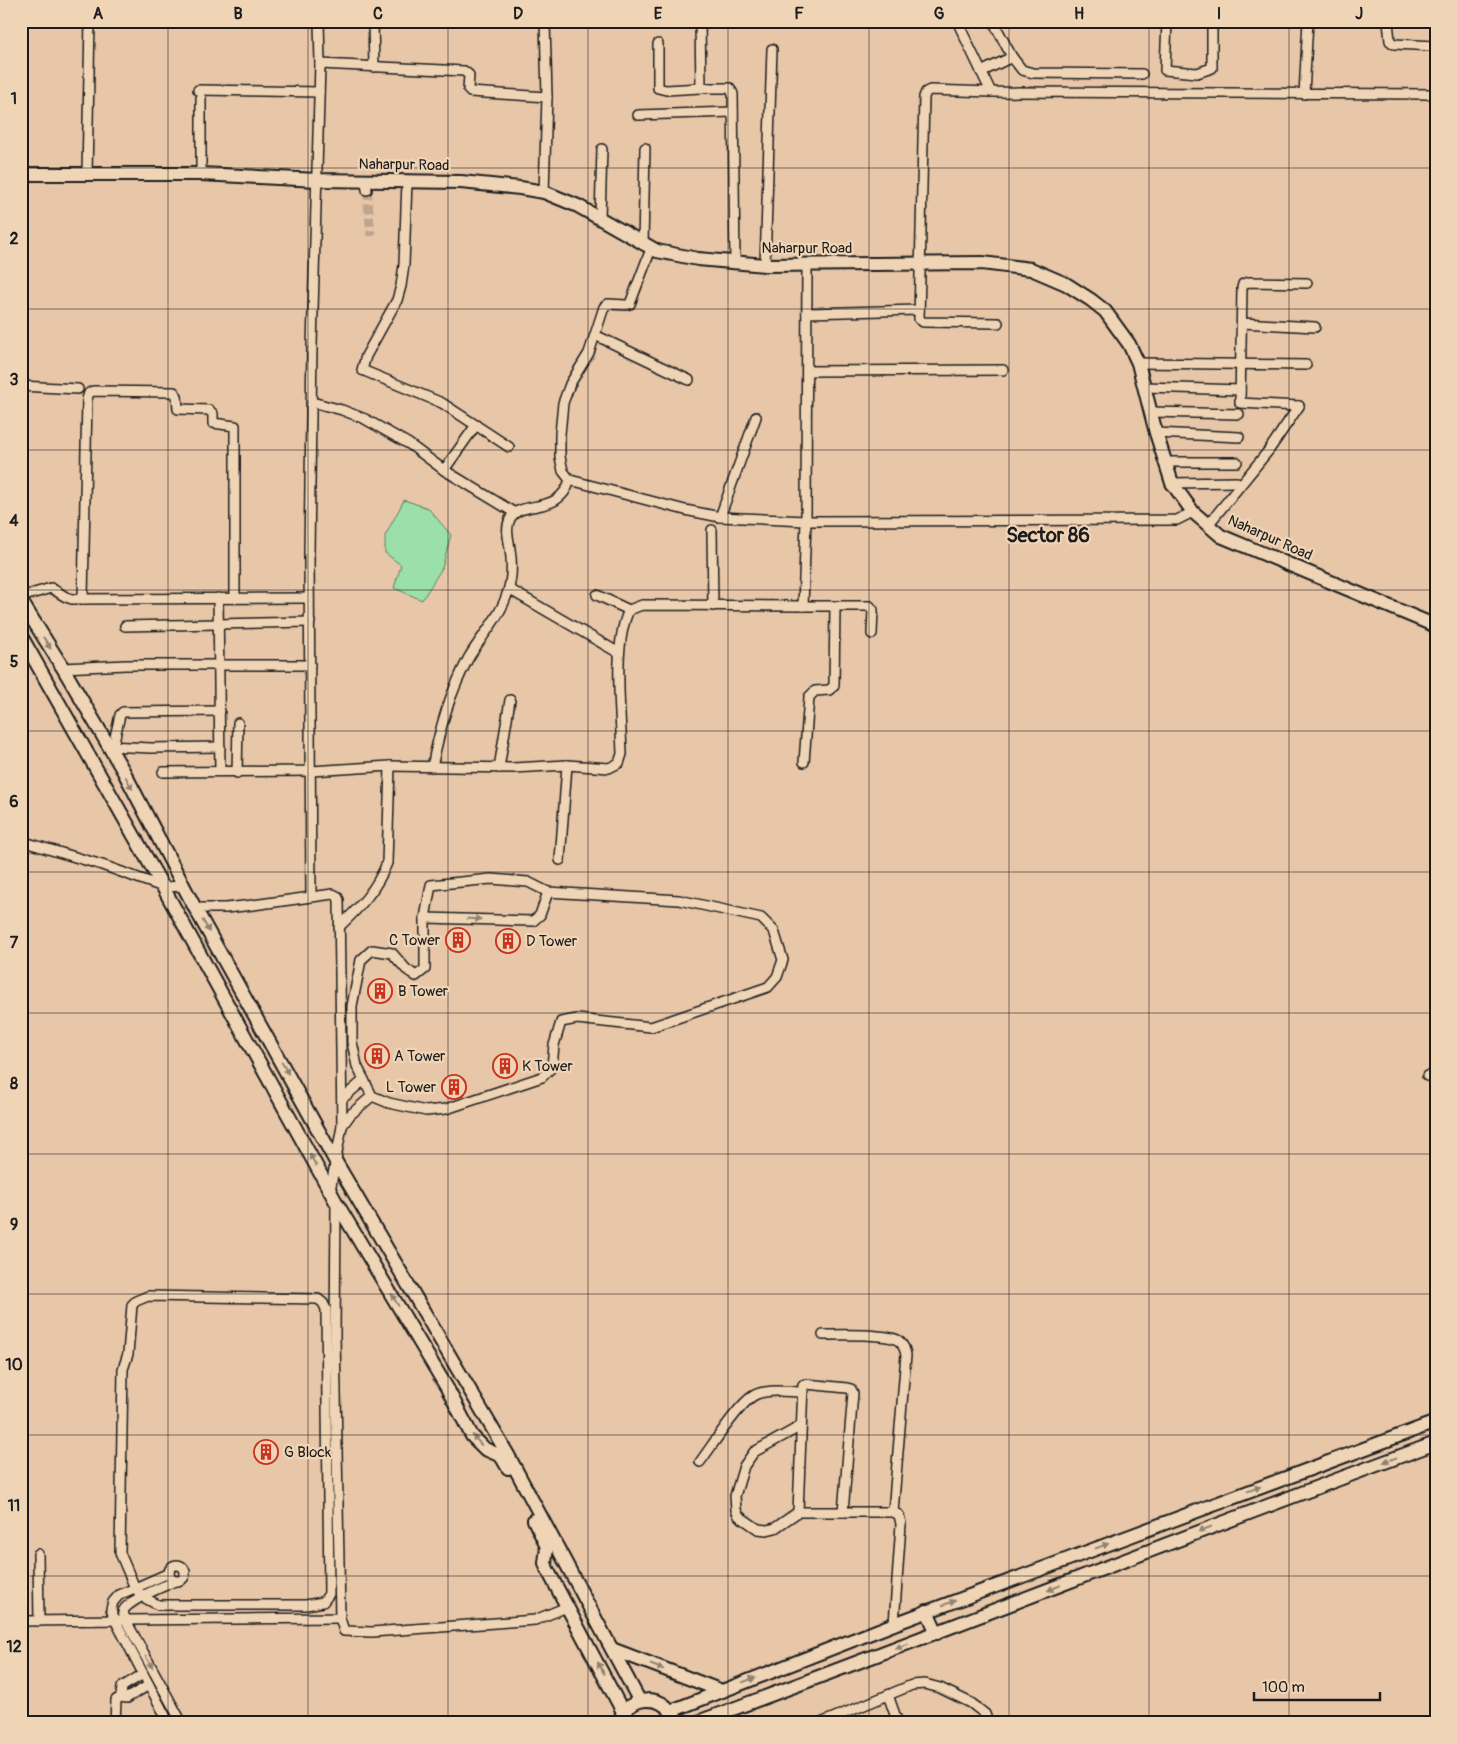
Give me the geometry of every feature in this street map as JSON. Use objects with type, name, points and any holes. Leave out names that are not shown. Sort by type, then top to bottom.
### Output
[{"type":"street","points":[[87,175],[90,21]]},
{"type":"street","points":[[311,896],[309,598],[312,336],[318,180],[319,21]]},
{"type":"street","points":[[373,21],[374,67]]},
{"type":"street","points":[[544,192],[547,97],[545,21]]},
{"type":"street","points":[[700,21],[701,88]]},
{"type":"street","points":[[957,21],[991,92]]},
{"type":"street","points":[[993,21],[1012,57],[1022,70],[1033,73],[1142,74]]},
{"type":"street","points":[[1167,21],[1165,70],[1197,73],[1212,68],[1212,21]]},
{"type":"street","points":[[1304,94],[1308,21]]},
{"type":"street","points":[[1388,21],[1390,41],[1394,44],[1436,46]]},
{"type":"street","points":[[658,44],[658,88],[666,90],[730,88],[733,94],[735,263]]},
{"type":"street","points":[[765,265],[772,49]]},
{"type":"street","points":[[982,72],[1012,57]]},
{"type":"street","points":[[320,64],[464,71],[469,75],[468,89],[470,92],[547,97]]},
{"type":"street","points":[[998,323],[923,322],[920,319],[924,97],[926,92],[934,89],[991,92],[1436,94]]},
{"type":"street","points":[[201,174],[199,94],[319,92]]},
{"type":"street","points":[[638,115],[733,112]]},
{"type":"street","points":[[600,218],[602,148]]},
{"type":"street","points":[[645,148],[647,247],[633,301],[626,305],[606,305],[589,353],[570,384],[562,403],[560,457],[564,471],[570,480],[592,487],[720,517],[806,522],[1177,520],[1193,512]]},
{"type":"street","name":"Naharpur Road","points":[[21,174],[201,174],[318,180],[366,185],[407,181],[489,184],[544,192],[578,206],[647,247],[677,256],[765,265],[982,263],[1031,270],[1066,284],[1091,300],[1105,311],[1129,344],[1138,363],[1164,462],[1172,483],[1193,512],[1221,536],[1436,626]]},
{"type":"street","points":[[407,181],[403,271],[399,293],[366,356],[362,370],[442,403],[509,447]]},
{"type":"street","points":[[803,606],[806,522],[807,265]]},
{"type":"street","points":[[1208,525],[1269,450],[1299,406],[1240,403],[1243,284],[1249,282],[1307,283]]},
{"type":"street","points":[[807,313],[919,310]]},
{"type":"street","points":[[1242,323],[1315,327]]},
{"type":"street","points":[[595,335],[689,380]]},
{"type":"street","points":[[1138,363],[1306,365]]},
{"type":"street","points":[[807,371],[1003,370]]},
{"type":"street","points":[[21,386],[78,389]]},
{"type":"street","points":[[1145,388],[1240,390]]},
{"type":"street","points":[[83,599],[87,399],[92,391],[174,392],[177,396],[178,409],[209,410],[213,414],[213,423],[235,426],[235,598]]},
{"type":"street","points":[[312,402],[342,410],[365,419],[409,444],[444,470],[515,513]]},
{"type":"street","points":[[1151,412],[1239,414]]},
{"type":"street","points":[[720,517],[756,418]]},
{"type":"street","points":[[444,470],[476,425]]},
{"type":"street","points":[[1156,433],[1239,437]]},
{"type":"street","points":[[1164,462],[1237,462]]},
{"type":"street","points":[[432,767],[443,718],[458,679],[469,657],[494,620],[509,589],[511,570],[508,528],[510,519],[521,510],[553,502],[567,489],[570,480]]},
{"type":"street","points":[[1172,483],[1237,482]]},
{"type":"street","points":[[712,530],[713,606]]},
{"type":"street","points":[[21,597],[51,588],[68,598],[83,599],[309,598]]},
{"type":"street","points":[[509,589],[619,653]]},
{"type":"street","points":[[596,595],[629,610]]},
{"type":"street","points":[[218,598],[220,771]]},
{"type":"street","points":[[21,601],[111,746],[184,886],[336,1162],[508,1455],[639,1700]]},
{"type":"street","points":[[163,772],[311,772],[390,766],[499,768],[566,765],[609,768],[619,763],[622,754],[619,653],[623,622],[629,610],[642,605],[870,606],[873,610],[872,634]]},
{"type":"street","points":[[804,762],[809,697],[815,691],[829,690],[834,686],[835,606]]},
{"type":"street","points":[[125,626],[310,622]]},
{"type":"street","points":[[21,636],[163,887],[333,1197],[448,1388],[472,1436],[485,1449],[501,1456],[547,1547],[545,1563],[547,1569],[621,1717],[630,1705],[639,1700],[648,1699],[657,1700],[665,1705],[673,1717],[722,1691],[927,1611],[1436,1422]]},
{"type":"street","points":[[63,668],[126,665],[310,665]]},
{"type":"street","points":[[499,768],[510,700]]},
{"type":"street","points":[[111,746],[120,715],[123,712],[220,711]]},
{"type":"street","points":[[237,772],[238,723]]},
{"type":"street","points":[[111,746],[150,748],[220,747]]},
{"type":"street","points":[[560,860],[566,765]]},
{"type":"street","points":[[339,927],[364,903],[387,863],[390,766]]},
{"type":"street","points":[[21,840],[102,865],[163,887],[184,886]]},
{"type":"street","points":[[491,880],[528,882],[548,892],[679,900],[761,918],[774,931],[783,960],[778,978],[768,987],[651,1027],[577,1019],[561,1022],[554,1045],[552,1067],[542,1077],[446,1109],[426,1111],[389,1103],[372,1096],[357,1066],[352,1042],[352,1006],[361,960],[372,950],[392,953],[406,970],[416,976],[425,969],[425,918],[431,885],[491,880]]},
{"type":"street","points":[[425,918],[533,921],[540,915],[548,892]]},
{"type":"street","points":[[196,908],[235,907],[333,894],[339,900],[342,1126],[333,1197],[340,1618],[344,1631],[372,1632],[535,1620],[567,1606]]},
{"type":"street","points":[[342,1099],[364,1080]]},
{"type":"street","points":[[342,1126],[350,1115],[372,1096]]},
{"type":"street","points":[[148,1296],[318,1298],[326,1309],[329,1594],[317,1604],[306,1605],[158,1605],[143,1597],[135,1588],[120,1553],[123,1369],[128,1354],[132,1305],[136,1301],[148,1296]]},
{"type":"street","points":[[823,1335],[887,1337],[899,1341],[904,1347],[906,1355],[893,1512]]},
{"type":"street","points":[[798,1512],[803,1385],[806,1384],[848,1388],[853,1393],[843,1512]]},
{"type":"street","points":[[700,1462],[741,1407],[753,1396],[770,1392],[803,1392]]},
{"type":"street","points":[[802,1426],[754,1452],[744,1466],[736,1496],[736,1510],[739,1516],[758,1529],[768,1530],[775,1528],[798,1512],[893,1512],[899,1515],[902,1524],[894,1624]]},
{"type":"street","points":[[695,1723],[1436,1443]]},
{"type":"street","points":[[38,1554],[39,1620]]},
{"type":"street","points":[[169,1723],[111,1609],[113,1602],[119,1595],[172,1577],[126,1606],[123,1612],[125,1620],[182,1723]]},
{"type":"street","points":[[927,1611],[937,1633]]},
{"type":"street","points":[[21,1621],[340,1618]]},
{"type":"street","points":[[612,1649],[722,1691]]},
{"type":"street","points":[[121,1697],[122,1687],[143,1674]]},
{"type":"street","points":[[821,1723],[912,1685],[925,1684],[940,1688],[971,1703],[985,1714],[988,1723]]},
{"type":"street","points":[[116,1723],[116,1700],[121,1697],[127,1698],[149,1685]]},
{"type":"street","points":[[888,1695],[898,1723]]},
{"type":"green space","points":[[404,500],[428,508],[451,535],[442,568],[422,600],[394,588],[401,565],[385,553],[385,536]]},
{"type":"tunnel","points":[[367,190],[371,236]]},
{"type":"place","name":"C Tower","points":[[458,940]]},
{"type":"place","name":"D Tower","points":[[508,941]]},
{"type":"place","name":"B Tower","points":[[380,991]]},
{"type":"place","name":"A Tower","points":[[377,1056]]},
{"type":"place","name":"K Tower","points":[[505,1066]]},
{"type":"place","name":"L Tower","points":[[454,1087]]},
{"type":"place","name":"G Block","points":[[266,1452]]},
{"type":"district","name":"Sector 86","points":[[1048,535]]}]
